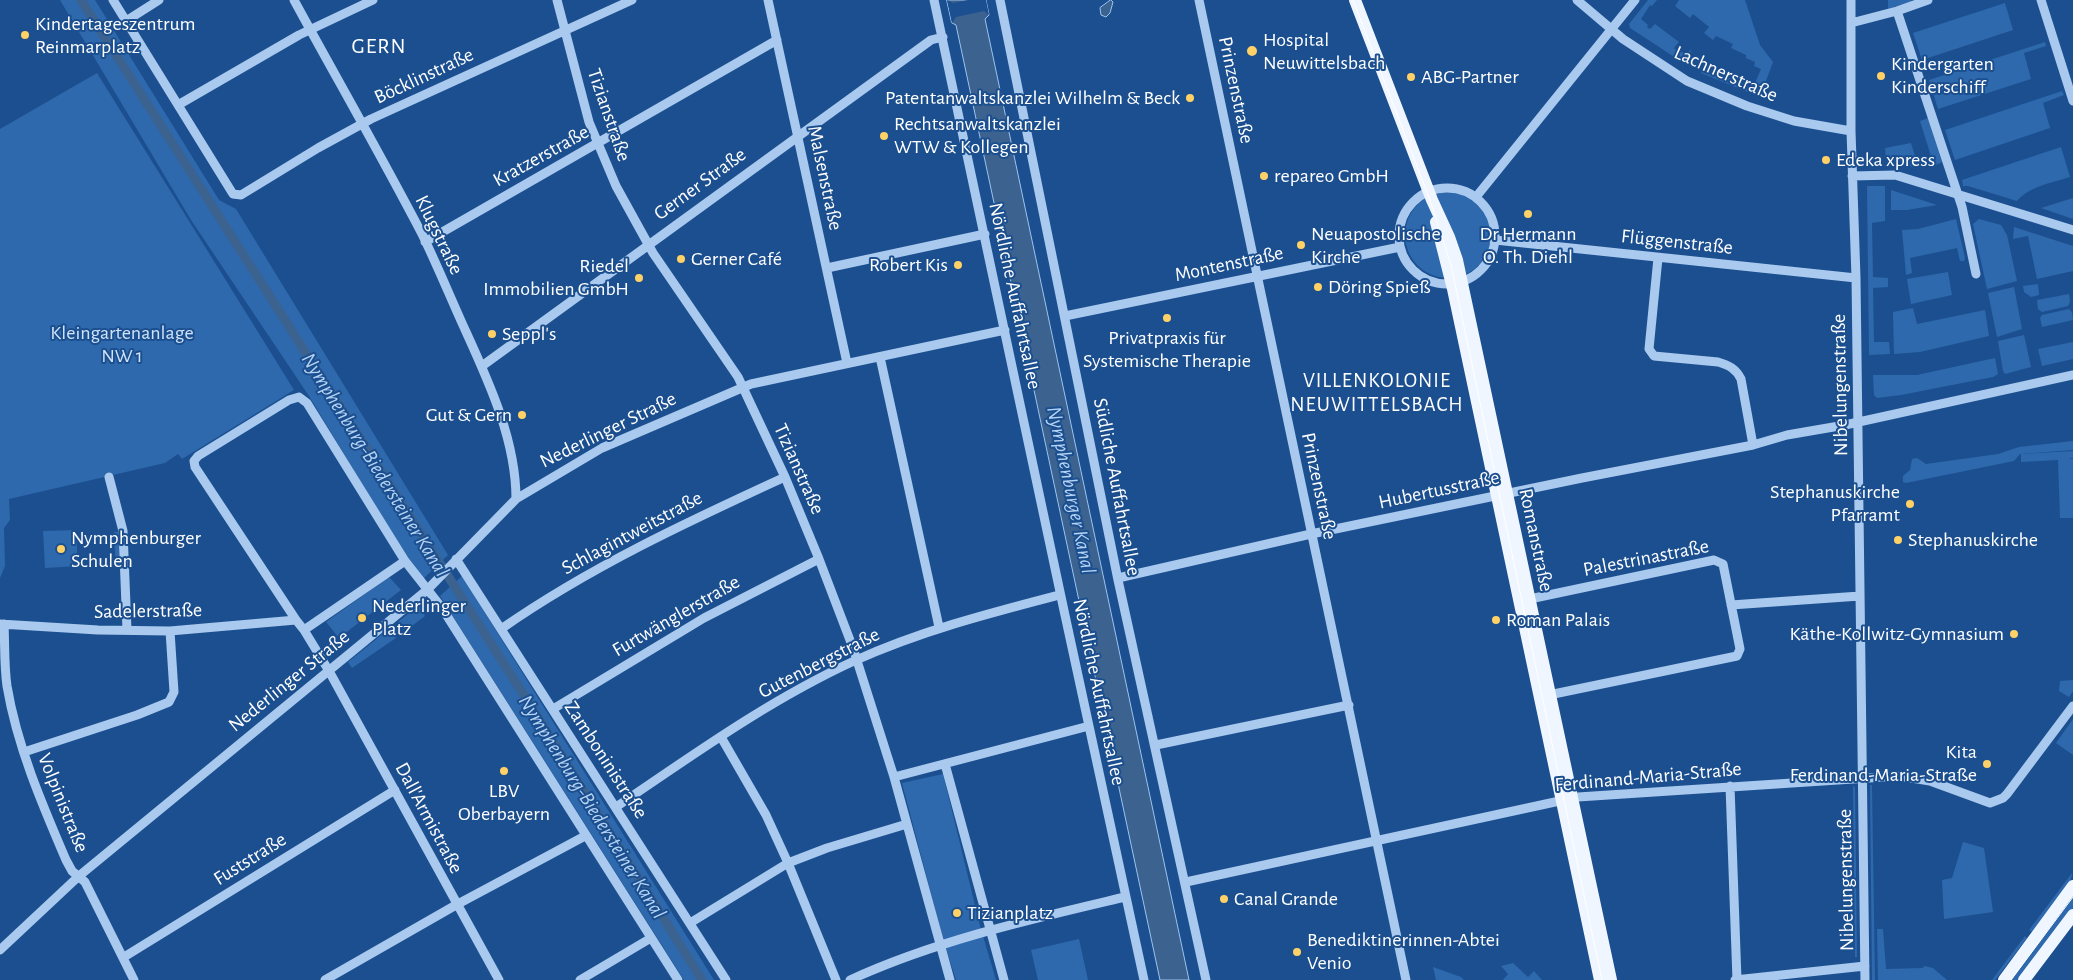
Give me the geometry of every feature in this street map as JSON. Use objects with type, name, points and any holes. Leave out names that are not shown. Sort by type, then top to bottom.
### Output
[{"type":"main road","name":"Romanstraße","points":[[1355,0],[1431,195],[1434,217],[1457,283],[1567,800],[1600,980]]},
{"type":"main road","name":"Romanstraße","points":[[1567,800],[1611,980]]},
{"type":"main road","points":[[2004,980],[2073,886]]},
{"type":"main road","points":[[2024,980],[2073,915]]},
{"type":"street","points":[[113,0],[178,105],[310,30],[373,0]]},
{"type":"street","points":[[126,21],[159,0]]},
{"type":"street","name":"Klugstraße","points":[[294,0],[425,242],[482,366],[512,461],[516,479],[516,499]]},
{"type":"street","name":"Tizianstraße","points":[[557,0],[583,104],[616,186],[648,244],[735,370],[785,477],[819,559],[856,660],[894,777],[939,946],[950,980]]},
{"type":"street","name":"Böcklinstraße","points":[[178,105],[233,194],[240,195],[362,124],[632,0]]},
{"type":"street","name":"Malsenstraße","points":[[768,0],[847,364]]},
{"type":"street","name":"Nördliche Auffahrtsallee","points":[[934,0],[985,234],[1059,595],[1144,980]]},
{"type":"street","name":"Südliche Auffahrtsallee","points":[[1000,0],[1118,578],[1206,980]]},
{"type":"street","name":"Prinzenstraße","points":[[1199,0],[1406,980]]},
{"type":"street","name":"Lachnerstraße","points":[[1577,0],[1611,30],[1664,67],[1694,84],[1746,106],[1794,121],[1851,131]]},
{"type":"street","points":[[1476,197],[1635,0]]},
{"type":"street","name":"Nibelungenstraße","points":[[1852,0],[1851,131],[1856,278],[1865,980]]},
{"type":"street","points":[[1851,23],[1897,11],[1928,0]]},
{"type":"street","points":[[2041,0],[2073,101]]},
{"type":"street","points":[[1897,11],[1958,194],[1976,274]]},
{"type":"street","name":"Gerner Straße","points":[[482,366],[798,135],[931,40],[942,37]]},
{"type":"street","name":"Kratzerstraße","points":[[425,242],[777,40]]},
{"type":"street","points":[[1852,176],[1895,175],[2073,230]]},
{"type":"street","points":[[1450,188],[1464,190],[1476,197],[1485,206],[1495,228],[1494,249],[1486,265],[1473,277],[1457,283],[1436,283],[1420,276],[1408,263],[1400,247],[1400,230],[1404,214],[1415,200],[1450,188]]},
{"type":"street","points":[[827,268],[985,234]]},
{"type":"street","name":"Flüggenstraße","points":[[1495,240],[1856,278]]},
{"type":"street","name":"Montenstraße","points":[[1065,316],[1400,247]]},
{"type":"street","points":[[1658,258],[1649,349],[1651,354],[1654,356],[1718,362],[1726,364],[1738,372],[1744,392],[1753,445]]},
{"type":"street","name":"Nederlinger Straße","points":[[0,950],[79,876],[428,590],[446,568],[516,499],[602,448],[743,387],[1005,330]]},
{"type":"street","points":[[880,357],[939,627]]},
{"type":"street","name":"Hubertusstraße","points":[[1118,578],[1311,534],[1753,445],[1787,435],[1857,422],[2073,375]]},
{"type":"street","name":"Dall'Armistraße","points":[[405,561],[307,404],[299,397],[290,400],[194,461],[195,467],[229,521],[304,630],[330,672],[498,980]]},
{"type":"street","points":[[109,477],[123,531],[127,630]]},
{"type":"street","name":"Schlagintweitstraße","points":[[501,629],[621,555],[785,477]]},
{"type":"street","name":"Furtwänglerstraße","points":[[554,710],[704,618],[819,559]]},
{"type":"street","name":"Zamboninistraße","points":[[456,560],[726,980]]},
{"type":"street","name":"Palestrinastraße","points":[[1524,600],[1716,560],[1724,564],[1740,649],[1735,657],[1545,696]]},
{"type":"street","points":[[304,630],[405,561],[442,608],[678,980]]},
{"type":"street","name":"Gutenbergstraße","points":[[616,807],[721,737],[792,693],[856,660],[939,627],[1059,595]]},
{"type":"street","points":[[1731,605],[1860,596]]},
{"type":"street","name":"Sadelerstraße","points":[[2,624],[170,631],[296,620]]},
{"type":"street","name":"Volpinistraße","points":[[2,624],[3,684],[44,809],[66,860],[72,871],[86,882],[134,980]]},
{"type":"street","points":[[24,752],[137,715],[169,702],[174,692],[170,631]]},
{"type":"street","points":[[1156,745],[1348,705]]},
{"type":"street","name":"Ferdinand-Maria-Straße","points":[[1186,882],[1567,800],[1730,786],[1899,776],[1955,789],[1983,801],[1997,801],[2007,794],[2073,706]]},
{"type":"street","points":[[894,777],[1089,726]]},
{"type":"street","points":[[721,737],[758,800],[788,863],[836,980]]},
{"type":"street","points":[[945,764],[1004,980]]},
{"type":"street","points":[[1730,786],[1736,980],[1865,966]]},
{"type":"street","name":"Fuststraße","points":[[124,957],[394,790]]},
{"type":"street","points":[[690,923],[788,863],[827,848],[907,824]]},
{"type":"street","points":[[325,980],[456,904],[585,836]]},
{"type":"street","points":[[850,980],[878,967],[939,946],[1030,919],[1125,897]]},
{"type":"street","points":[[580,980],[651,938]]},
{"type":"green space","points":[[60,0],[95,0],[219,200],[236,209],[448,555],[421,581],[309,396],[191,220]]},
{"type":"green space","points":[[1648,0],[1657,0],[1652,6],[1650,5],[1641,19],[1650,29],[1655,24],[1679,42],[1674,48],[1677,51],[1679,50],[1686,55],[1691,49],[1688,64],[1685,64],[1630,28],[1629,24]]},
{"type":"green space","points":[[1679,0],[1745,0],[1760,45],[1773,62],[1760,97],[1701,73],[1704,67],[1753,88],[1761,69],[1754,66],[1755,62],[1746,58],[1746,55],[1731,48],[1733,44],[1716,36],[1713,40],[1704,33],[1709,27],[1693,14],[1690,18],[1675,6]]},
{"type":"green space","points":[[1888,0],[1911,0],[1912,1],[1888,9]]},
{"type":"green space","points":[[2005,3],[2013,30],[1922,60],[1913,33]]},
{"type":"green space","points":[[2045,42],[2046,46],[2024,53],[2031,79],[1938,109],[1929,80]]},
{"type":"green space","name":"Kleingartenanlage NW 1","points":[[97,73],[294,390],[182,459],[178,454],[165,463],[9,499],[10,520],[4,528],[5,566],[0,578],[0,129]]},
{"type":"green space","points":[[2062,91],[2064,95],[2043,103],[2050,128],[1955,160],[1945,130]]},
{"type":"green space","points":[[1928,118],[1942,162],[1934,166],[1920,121]]},
{"type":"green space","points":[[1911,143],[1918,166],[1912,167],[1898,160],[1886,160],[1885,148]]},
{"type":"green space","points":[[2061,147],[2070,177],[2034,188],[2017,201],[1963,186],[1962,180]]},
{"type":"green space","points":[[1867,186],[1885,186],[1885,221],[1872,223],[1873,277],[1888,278],[1888,287],[1873,288],[1874,342],[1889,342],[1890,354],[1869,355]]},
{"type":"green space","points":[[1891,190],[1937,205],[1907,210],[1891,210]]},
{"type":"green space","points":[[1448,192],[1465,195],[1479,204],[1488,218],[1491,235],[1488,252],[1479,266],[1465,275],[1448,278],[1431,275],[1417,266],[1408,252],[1405,235],[1408,218],[1417,204],[1431,195]]},
{"type":"green space","points":[[2073,198],[2073,219],[2041,208]]},
{"type":"green space","points":[[1956,219],[1965,258],[1964,261],[1960,261],[1957,248],[1910,258],[1912,273],[1906,275],[1902,230],[1918,229]]},
{"type":"green space","points":[[1979,219],[2001,225],[2007,235],[2017,281],[1987,289],[1973,224]]},
{"type":"green space","points":[[2014,227],[2073,246],[2073,271],[2037,279],[2028,236],[2013,239]]},
{"type":"green space","points":[[1948,272],[1952,295],[1911,304],[1907,279]]},
{"type":"green space","points":[[2038,284],[2039,295],[2031,297],[2024,292],[2023,286]]},
{"type":"green space","points":[[2014,287],[2022,329],[1997,337],[1988,293]]},
{"type":"green space","points":[[2069,294],[2070,302],[2068,306],[2042,312],[2038,309],[2037,300]]},
{"type":"green space","points":[[1913,308],[1917,324],[1985,310],[1989,336],[1920,352],[1894,354],[1893,312]]},
{"type":"green space","points":[[2069,309],[2072,312],[2073,320],[2042,327],[2040,318],[2042,315]]},
{"type":"green space","points":[[2024,335],[2031,367],[2005,374],[1998,341]]},
{"type":"green space","points":[[2073,342],[2073,359],[2042,366],[2038,349]]},
{"type":"green space","points":[[1995,358],[1998,374],[1993,377],[1901,395],[1877,398],[1874,395],[1873,375],[1917,375]]},
{"type":"green space","points":[[2073,441],[2073,450],[2020,454],[2014,461],[1906,483],[1903,482],[1903,476],[1910,470],[1912,459],[1917,458],[1926,464],[1998,454],[2019,447]]},
{"type":"green space","points":[[2073,451],[2073,458],[2068,459],[2073,459],[2073,518],[2060,518],[2058,460],[2021,462],[2021,454]]},
{"type":"green space","points":[[76,530],[78,566],[45,568],[43,531]]},
{"type":"green space","points":[[114,532],[118,532],[120,568],[116,569]]},
{"type":"green space","points":[[462,576],[714,980],[684,980],[440,596]]},
{"type":"green space","points":[[389,577],[401,590],[339,638],[326,622]]},
{"type":"green space","points":[[419,605],[425,616],[405,631],[398,622]]},
{"type":"green space","points":[[390,628],[396,638],[352,668],[348,662]]},
{"type":"green space","points":[[2073,680],[2073,691],[2069,697],[2059,691],[2060,681]]},
{"type":"green space","points":[[2073,719],[2073,755],[2056,743]]},
{"type":"green space","points":[[943,774],[980,926],[996,980],[956,980],[943,939],[902,783]]},
{"type":"green space","points":[[1853,785],[1855,788],[1857,957],[1855,957]]},
{"type":"green space","points":[[1870,785],[1872,785],[1875,980],[1872,980]]},
{"type":"green space","points":[[1963,842],[1984,848],[1993,912],[1944,919],[1942,880],[1952,878]]},
{"type":"green space","points":[[2072,873],[2071,879],[2056,903],[2032,932],[2029,930]]},
{"type":"green space","points":[[2073,894],[2073,908],[2019,980],[2009,980]]},
{"type":"green space","points":[[1877,929],[1883,929],[1886,969],[1923,968],[1924,966],[1933,968],[1947,980],[1878,980]]},
{"type":"green space","points":[[2025,936],[2027,938],[1995,980],[1992,980]]},
{"type":"green space","points":[[1079,939],[1088,980],[1038,980],[1031,950]]},
{"type":"green space","points":[[1513,963],[1528,977],[1534,971],[1542,980],[1503,980],[1508,974],[1501,966]]},
{"type":"green space","points":[[1433,967],[1461,977],[1464,980],[1436,980]]},
{"type":"water","name":"Nymphenburger Kanal","points":[[947,0],[986,0],[989,15],[985,19],[1189,980],[1160,980],[956,25],[952,23]]},
{"type":"water","points":[[1111,0],[1113,2],[1110,13],[1106,17],[1101,15],[1100,8]]},
{"type":"pier","points":[[947,0],[953,3],[968,0],[986,0],[989,15],[984,11],[956,17],[952,23]]},
{"type":"waterway","name":"Nymphenburg-Biedersteiner Kanal","points":[[81,0],[527,700],[702,980]]},
{"type":"tram line","points":[[1353,0],[1430,200],[1451,265],[1602,980]]},
{"type":"tram line","points":[[2011,980],[2073,897]]},
{"type":"place","name":"Kindertageszentrum Reinmarplatz","points":[[25,35]]},
{"type":"place","name":"Hospital Neuwittelsbach","points":[[1252,51]]},
{"type":"place","name":"Kindergarten Kinderschiff","points":[[1881,76]]},
{"type":"place","name":"ABG-Partner","points":[[1411,77]]},
{"type":"place","name":"Patentanwaltskanzlei Wilhelm & Beck","points":[[1190,98]]},
{"type":"place","name":"Rechtsanwaltskanzlei WTW & Kollegen","points":[[884,136]]},
{"type":"place","name":"Edeka xpress","points":[[1826,160]]},
{"type":"place","name":"repareo GmbH","points":[[1264,176]]},
{"type":"place","name":"Dr Hermann O. Th. Diehl","points":[[1528,214]]},
{"type":"place","name":"Neuapostolische Kirche","points":[[1301,245]]},
{"type":"place","name":"Gerner Café","points":[[681,259]]},
{"type":"place","name":"Robert Kis","points":[[958,265]]},
{"type":"place","name":"Riedel Immobilien GmbH","points":[[639,278]]},
{"type":"place","name":"Döring Spieß","points":[[1318,287]]},
{"type":"place","name":"Privatpraxis für Systemische Therapie","points":[[1167,318]]},
{"type":"place","name":"Seppl's","points":[[492,334]]},
{"type":"place","name":"Gut & Gern","points":[[522,415]]},
{"type":"place","name":"Stephanuskirche Pfarramt","points":[[1910,504]]},
{"type":"place","name":"Stephanuskirche","points":[[1898,540]]},
{"type":"place","name":"Nymphenburger Schulen","points":[[61,549]]},
{"type":"place","name":"Nederlinger Platz","points":[[362,618]]},
{"type":"place","name":"Roman Palais","points":[[1496,620]]},
{"type":"place","name":"Käthe-Kollwitz-Gymnasium","points":[[2014,634]]},
{"type":"place","name":"Kita Ferdinand-Maria-Straße","points":[[1987,764]]},
{"type":"place","name":"LBV Oberbayern","points":[[504,771]]},
{"type":"place","name":"Canal Grande","points":[[1224,899]]},
{"type":"place","name":"Tizianplatz","points":[[957,913]]},
{"type":"place","name":"Benediktinerinnen-Abtei Venio","points":[[1297,952]]},
{"type":"district","name":"GERN","points":[[379,46]]},
{"type":"district","name":"VILLENKOLONIE NEUWITTELSBACH","points":[[1377,393]]}]
